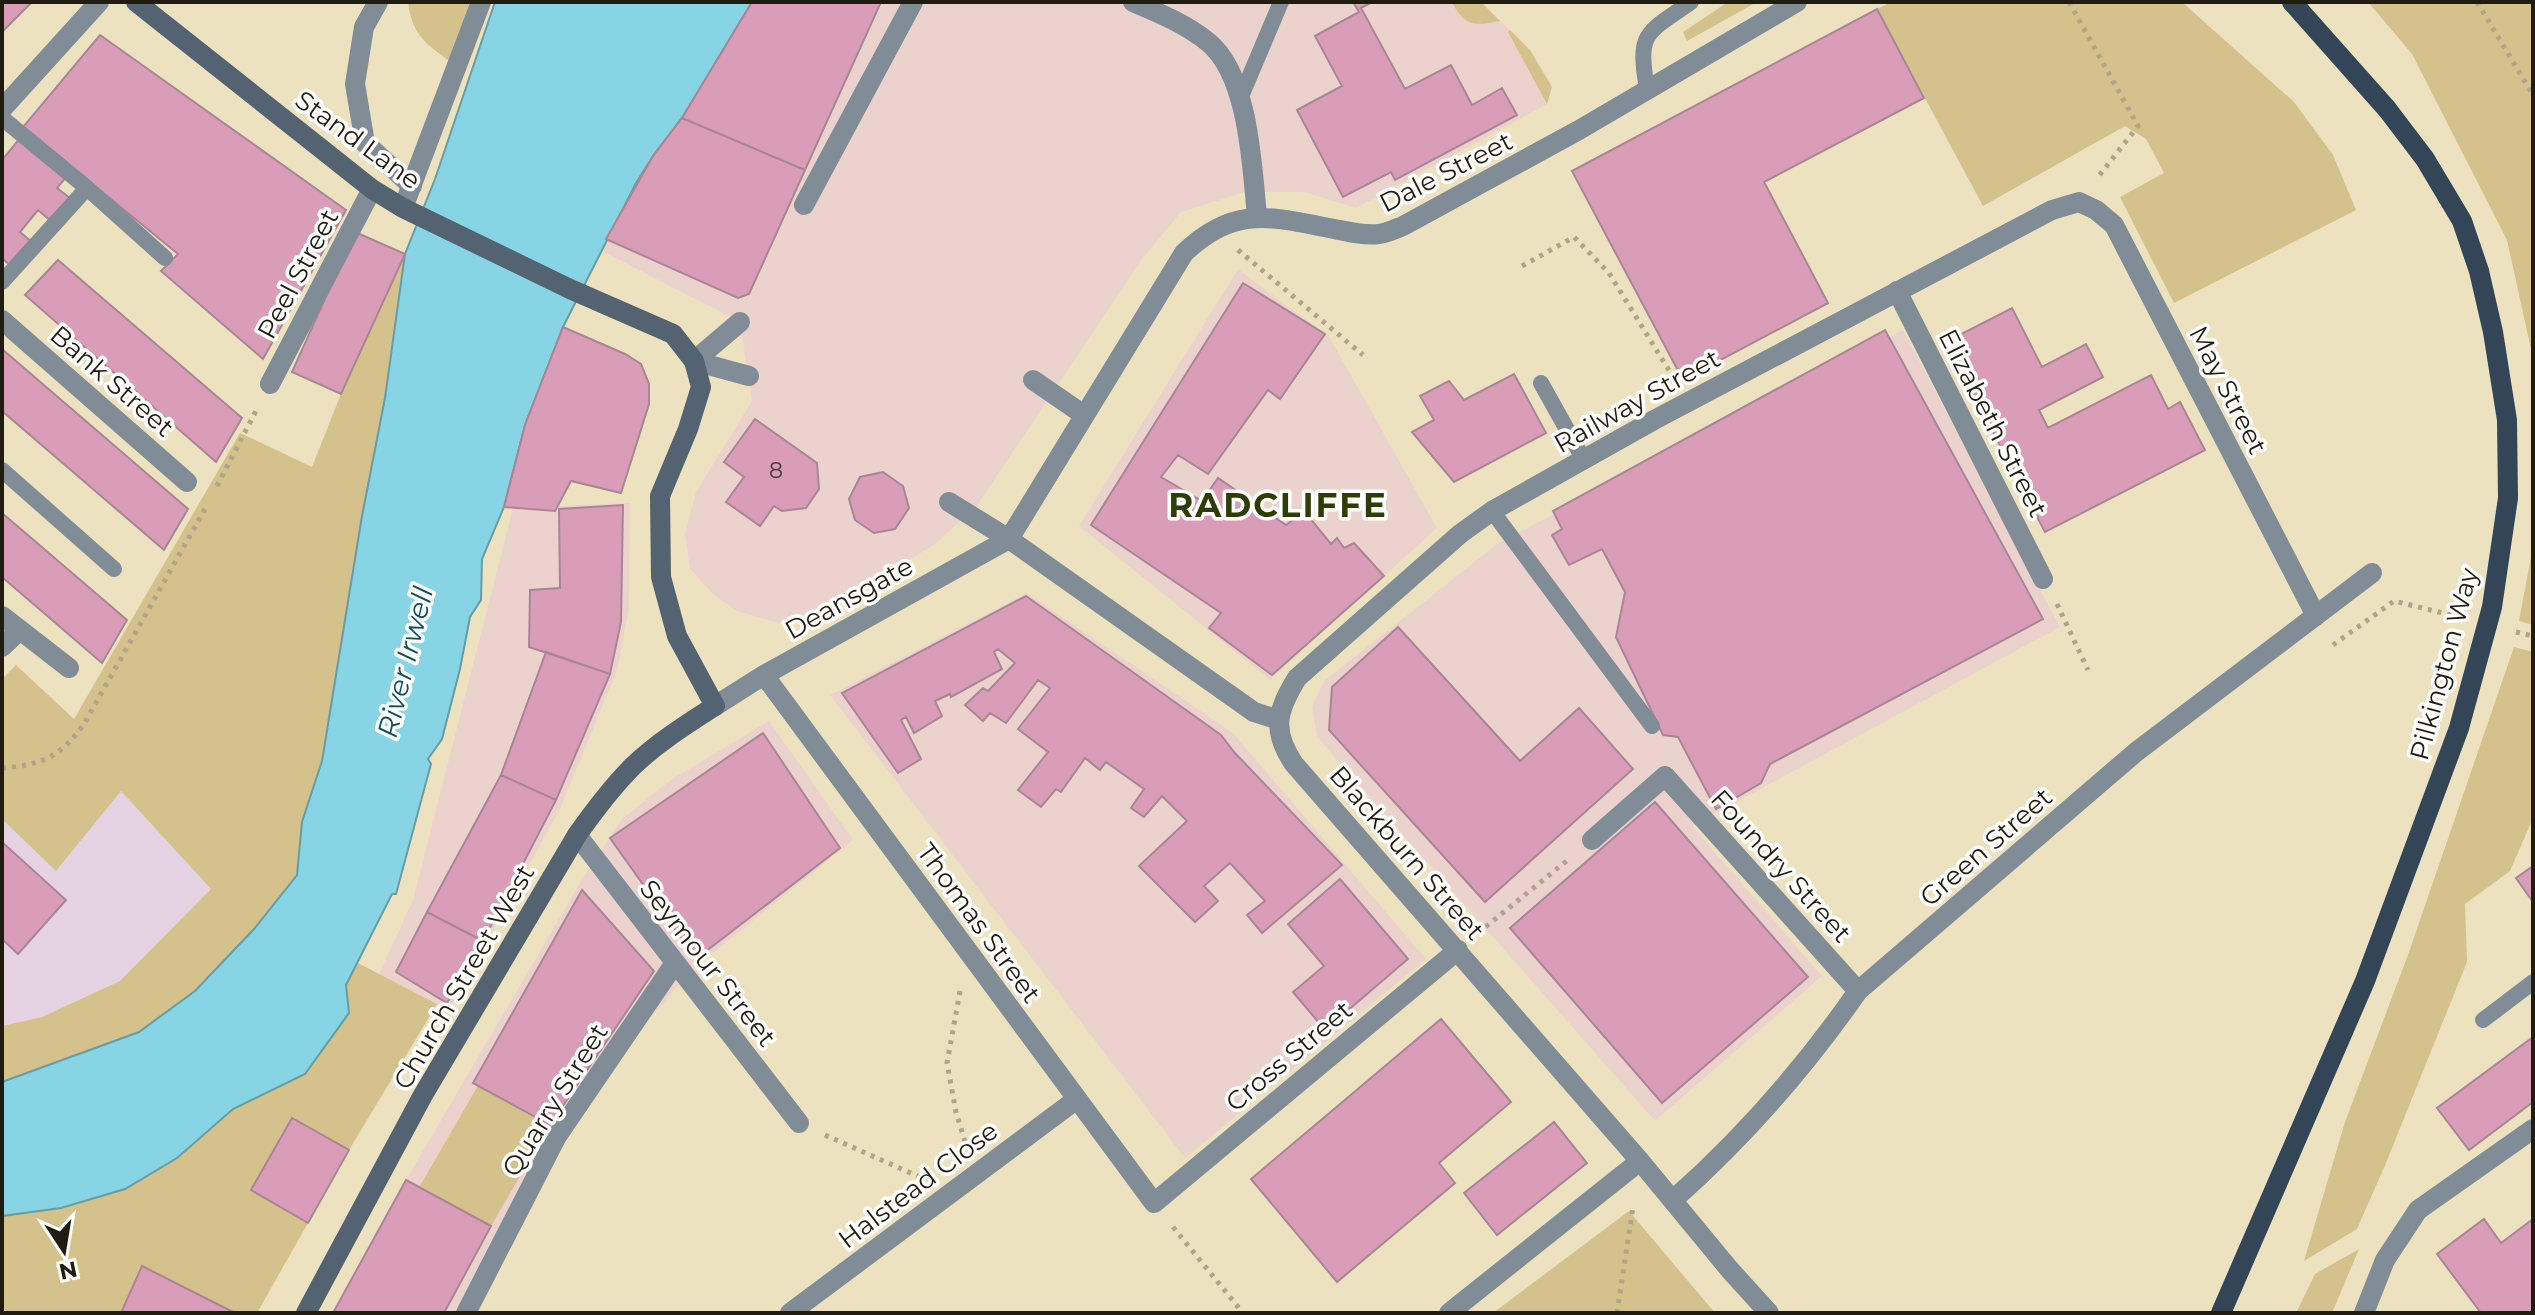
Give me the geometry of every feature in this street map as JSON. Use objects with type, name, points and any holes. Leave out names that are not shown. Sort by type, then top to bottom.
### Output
[{"type":"main road","name":"Pilkington Way","points":[[2221,1313],[2365,981],[2459,728],[2492,607],[2508,498],[2507,420],[2493,332],[2479,271],[2462,221],[2425,159],[2387,109],[2292,2]]},
{"type":"street","points":[[2,109],[99,2]]},
{"type":"street","name":"Stand Lane","points":[[136,2],[372,189],[403,208],[570,289],[673,334],[694,361]]},
{"type":"street","points":[[378,2],[364,27],[355,84],[365,143],[412,186]]},
{"type":"street","points":[[403,208],[481,2]]},
{"type":"street","points":[[804,205],[913,2]]},
{"type":"street","points":[[1133,2],[1174,20],[1210,43],[1228,67],[1240,99],[1257,216]]},
{"type":"street","name":"Dale Street","points":[[1009,539],[1184,253],[1213,229],[1257,216],[1380,234],[1428,214],[1579,130],[1797,2]]},
{"type":"street","name":"Peel Street","points":[[270,384],[372,189]]},
{"type":"street","name":"Railway Street","points":[[1279,720],[1285,698],[1297,678],[1460,534],[1492,511],[1654,420],[1897,291],[2052,210],[2079,202]]},
{"type":"street","name":"May Street","points":[[2079,202],[2096,210],[2114,225],[2316,616]]},
{"type":"street","name":"Elizabeth Street","points":[[1897,291],[2043,579]]},
{"type":"street","name":"Bank Street","points":[[2,320],[187,482]]},
{"type":"street","points":[[694,361],[740,322]]},
{"type":"street","points":[[694,361],[749,376]]},
{"type":"street","points":[[694,361],[701,387],[688,429],[660,496],[661,577],[677,636],[715,706]]},
{"type":"street","points":[[1033,380],[1084,415]]},
{"type":"street","points":[[949,502],[1009,539],[1254,712],[1279,720]]},
{"type":"street","name":"Deansgate","points":[[715,706],[764,675],[1009,539]]},
{"type":"street","name":"Green Street","points":[[1673,1200],[1716,1162],[1826,1037],[1858,991],[2136,752],[2372,573]]},
{"type":"street","points":[[2,616],[69,668]]},
{"type":"street","points":[[2,647],[19,631]]},
{"type":"street","name":"Thomas Street","points":[[764,675],[1154,1203]]},
{"type":"street","name":"Church Street West","points":[[306,1313],[423,1095],[577,835],[604,798],[634,765],[672,734],[715,706]]},
{"type":"street","name":"Blackburn Street","points":[[1279,720],[1279,737],[1294,764],[1769,1313]]},
{"type":"street","name":"Foundry Street","points":[[1592,840],[1665,776],[1858,991]]},
{"type":"street","name":"Seymour Street","points":[[577,835],[799,1123]]},
{"type":"street","name":"Cross Street","points":[[1154,1203],[1458,950]]},
{"type":"street","name":"Quarry Street","points":[[466,1313],[557,1136],[675,963]]},
{"type":"street","name":"Halstead Close","points":[[790,1313],[1077,1099]]},
{"type":"street","points":[[2364,1313],[2385,1260],[2418,1210],[2533,1129]]},
{"type":"street","points":[[1449,1313],[1640,1161]]},
{"type":"lane","points":[[1240,99],[1281,2]]},
{"type":"lane","points":[[1647,89],[1641,59],[1645,40],[1654,28],[1691,2]]},
{"type":"lane","points":[[2,118],[165,258]]},
{"type":"lane","points":[[2,282],[87,188]]},
{"type":"lane","points":[[1541,383],[1584,460]]},
{"type":"lane","points":[[2,470],[114,569]]},
{"type":"lane","points":[[1492,511],[1652,726]]},
{"type":"lane","points":[[2483,1020],[2533,982]]},
{"type":"path","points":[[2069,2],[2138,126],[2079,202]]},
{"type":"path","points":[[2477,2],[2533,95]]},
{"type":"path","points":[[1213,229],[1363,355]]},
{"type":"path","points":[[1522,266],[1574,237],[1609,273],[1665,363]]},
{"type":"path","points":[[216,489],[270,384]]},
{"type":"path","points":[[2,768],[46,759],[68,747],[84,724],[209,501]]},
{"type":"path","points":[[2043,579],[2088,670]]},
{"type":"path","points":[[2323,652],[2394,601],[2471,621]]},
{"type":"path","points":[[2502,628],[2533,636]]},
{"type":"path","points":[[1458,950],[1592,840]]},
{"type":"path","points":[[967,950],[947,1063],[956,1112],[976,1175]]},
{"type":"path","points":[[799,1123],[953,1192]]},
{"type":"path","points":[[1617,1313],[1634,1201]]},
{"type":"path","points":[[1154,1203],[1243,1313]]},
{"type":"shaded area","points":[[408,2],[471,2],[449,61],[416,30]]},
{"type":"shaded area","points":[[752,2],[1481,2],[1530,50],[1552,87],[1547,104],[1356,208],[1304,192],[1245,192],[1181,212],[1142,259],[976,507],[935,544],[826,611],[778,623],[737,611],[714,595],[690,569],[685,534],[696,492],[752,401],[740,322],[600,250],[653,156],[682,118]]},
{"type":"shaded area","points":[[1452,2],[1481,2],[1500,21],[1471,23],[1461,16]]},
{"type":"shaded area","points":[[1728,2],[1757,2],[1687,41],[1683,32]]},
{"type":"shaded area","points":[[1891,2],[2182,2],[2294,102],[2333,155],[2356,210],[2174,303],[2120,197],[2164,173],[2146,139],[2125,126],[1983,206],[1877,9]]},
{"type":"shaded area","points":[[2368,2],[2533,2],[2533,426],[2531,349],[2507,240],[2412,54]]},
{"type":"shaded area","points":[[1510,30],[1530,50],[1552,87],[1547,104],[1508,32]]},
{"type":"shaded area","points":[[405,254],[385,398],[362,516],[322,761],[302,822],[297,875],[254,929],[194,991],[139,1032],[2,1082],[2,1026],[42,1017],[120,981],[211,889],[121,791],[56,871],[2,819],[2,679],[16,665],[74,719],[240,433],[312,467],[341,394]]},
{"type":"shaded area","points":[[1238,269],[1330,338],[1437,528],[1270,680],[1079,526]]},
{"type":"shaded area","points":[[1903,330],[2060,627],[1692,826],[1822,976],[1655,1121],[1317,737],[1312,706],[1324,681],[1497,544]]},
{"type":"shaded area","points":[[630,503],[629,608],[617,671],[560,809],[449,1010],[379,974],[413,900],[513,508]]},
{"type":"shaded area","points":[[2533,546],[2533,625],[2519,621]]},
{"type":"shaded area","points":[[1027,593],[1233,733],[1426,959],[1185,1158],[830,695]]},
{"type":"shaded area","points":[[2514,647],[2533,652],[2533,818],[2510,871],[2465,904],[2467,962],[2357,1229],[2304,1261],[2345,1122],[2409,952]]},
{"type":"shaded area","points":[[769,721],[853,840],[692,970],[555,1127],[455,1313],[333,1313],[406,1180],[580,883],[622,819],[672,779]]},
{"type":"shaded area","points":[[121,791],[211,889],[120,981],[42,1017],[2,1026],[2,819],[56,871]]},
{"type":"shaded area","points":[[358,963],[437,1004],[349,1150],[292,1118],[251,1190],[308,1223],[257,1313],[235,1313],[143,1266],[121,1313],[2,1313],[2,1216],[61,1208],[125,1189],[177,1158],[233,1109],[305,1074],[349,1013],[346,986]]},
{"type":"shaded area","points":[[479,1084],[550,1125],[491,1226],[420,1186]]},
{"type":"shaded area","points":[[1629,1211],[1715,1313],[1493,1313]]},
{"type":"shaded area","points":[[2359,1249],[2332,1313],[2296,1313],[2315,1274]]},
{"type":"water","name":"River Irwell","points":[[495,2],[752,2],[682,118],[636,183],[563,327],[525,425],[504,507],[482,559],[481,600],[470,617],[442,739],[428,759],[431,764],[396,894],[392,894],[346,985],[349,1013],[305,1074],[233,1109],[177,1158],[125,1189],[61,1208],[2,1216],[2,1082],[139,1032],[195,991],[254,929],[297,875],[302,822],[322,761],[362,516],[385,398],[405,254],[435,179]]},
{"type":"building","points":[[2,2],[32,2],[2,32]]},
{"type":"building","points":[[752,2],[881,2],[805,170],[682,118]]},
{"type":"building","points":[[1353,2],[1372,2],[1361,8],[1405,89],[1451,65],[1472,105],[1502,88],[1517,115],[1395,180],[1391,172],[1343,197],[1297,110],[1342,86],[1315,36],[1359,12]]},
{"type":"building","points":[[1877,9],[1924,98],[1764,182],[1828,303],[1683,380],[1572,171]]},
{"type":"building","points":[[100,35],[346,210],[263,359],[161,271],[178,254],[23,127]]},
{"type":"building","points":[[682,118],[805,170],[749,294],[738,298],[606,239],[653,156]]},
{"type":"building","points":[[21,137],[67,176],[57,188],[71,199],[52,222],[38,210],[20,232],[33,243],[12,267],[2,258],[2,160]]},
{"type":"building","points":[[355,232],[405,254],[341,394],[292,372]]},
{"type":"building","points":[[58,260],[242,418],[216,462],[25,295]]},
{"type":"building","points":[[1243,283],[1325,334],[1280,399],[1268,390],[1208,474],[1178,455],[1161,477],[1202,501],[1218,478],[1286,525],[1304,511],[1331,544],[1337,538],[1344,548],[1354,543],[1384,576],[1272,675],[1209,628],[1221,613],[1091,525]]},
{"type":"building","points":[[2012,308],[2042,367],[2086,344],[2103,377],[2039,410],[2048,428],[2151,375],[2168,409],[2180,402],[2205,450],[2045,532],[1946,342]]},
{"type":"building","points":[[563,327],[641,364],[649,384],[649,404],[621,493],[571,481],[555,511],[504,507],[525,425]]},
{"type":"building","points":[[1885,330],[2043,619],[1770,764],[1761,783],[1716,809],[1678,737],[1663,735],[1616,637],[1625,592],[1602,549],[1569,565],[1552,535],[1562,529],[1553,511]]},
{"type":"building","points":[[2,349],[188,509],[164,550],[2,411]]},
{"type":"building","points":[[1514,374],[1546,433],[1454,482],[1412,432],[1434,420],[1420,396],[1449,381],[1464,400]]},
{"type":"building","points":[[755,419],[817,463],[819,489],[806,508],[782,511],[774,506],[760,526],[726,502],[744,477],[724,462]]},
{"type":"building","points":[[883,472],[903,486],[909,508],[895,529],[874,533],[855,520],[849,499],[860,477]]},
{"type":"building","points":[[623,505],[621,622],[610,674],[529,647],[530,590],[560,588],[559,509]]},
{"type":"building","points":[[2,513],[127,620],[102,663],[2,577]]},
{"type":"building","points":[[1026,596],[1221,735],[1342,865],[1262,933],[1247,915],[1265,901],[1230,863],[1204,886],[1218,901],[1195,922],[1139,866],[1187,821],[1162,796],[1144,817],[1131,808],[1144,789],[1106,762],[1100,770],[1085,758],[1061,792],[1056,789],[1041,807],[1018,790],[1048,752],[1018,729],[1050,688],[1038,680],[1006,723],[990,713],[983,721],[965,705],[983,688],[988,691],[1015,663],[998,649],[994,652],[1002,669],[951,697],[950,694],[935,701],[942,716],[914,733],[906,717],[901,720],[921,759],[898,773],[842,693]]},
{"type":"building","points":[[1398,627],[1520,761],[1579,708],[1633,769],[1485,902],[1329,730],[1332,687]]},
{"type":"building","points":[[546,652],[610,674],[556,800],[501,775]]},
{"type":"building","points":[[763,733],[840,848],[696,959],[610,838]]},
{"type":"building","points":[[501,775],[556,800],[483,941],[427,912]]},
{"type":"building","points":[[1655,802],[1808,977],[1662,1103],[1510,928]]},
{"type":"building","points":[[2,842],[66,900],[18,954],[2,939]]},
{"type":"building","points":[[2533,866],[2533,902],[2516,878]]},
{"type":"building","points":[[1340,879],[1408,959],[1325,1030],[1293,992],[1324,966],[1288,924]]},
{"type":"building","points":[[582,890],[654,971],[550,1125],[473,1083]]},
{"type":"building","points":[[427,912],[483,941],[447,1003],[396,972]]},
{"type":"building","points":[[1441,1019],[1511,1102],[1439,1163],[1455,1183],[1337,1282],[1251,1179]]},
{"type":"building","points":[[2533,1037],[2533,1102],[2469,1150],[2437,1108]]},
{"type":"building","points":[[292,1118],[349,1150],[308,1223],[251,1190]]},
{"type":"building","points":[[1554,1122],[1587,1163],[1497,1235],[1464,1193]]},
{"type":"building","points":[[406,1180],[491,1226],[444,1313],[333,1313]]},
{"type":"building","points":[[2484,1219],[2501,1243],[2533,1219],[2533,1313],[2481,1313],[2437,1254]]},
{"type":"building","points":[[142,1266],[235,1313],[121,1313]]},
{"type":"district","name":"RADCLIFFE","points":[[1278,505]]}]
